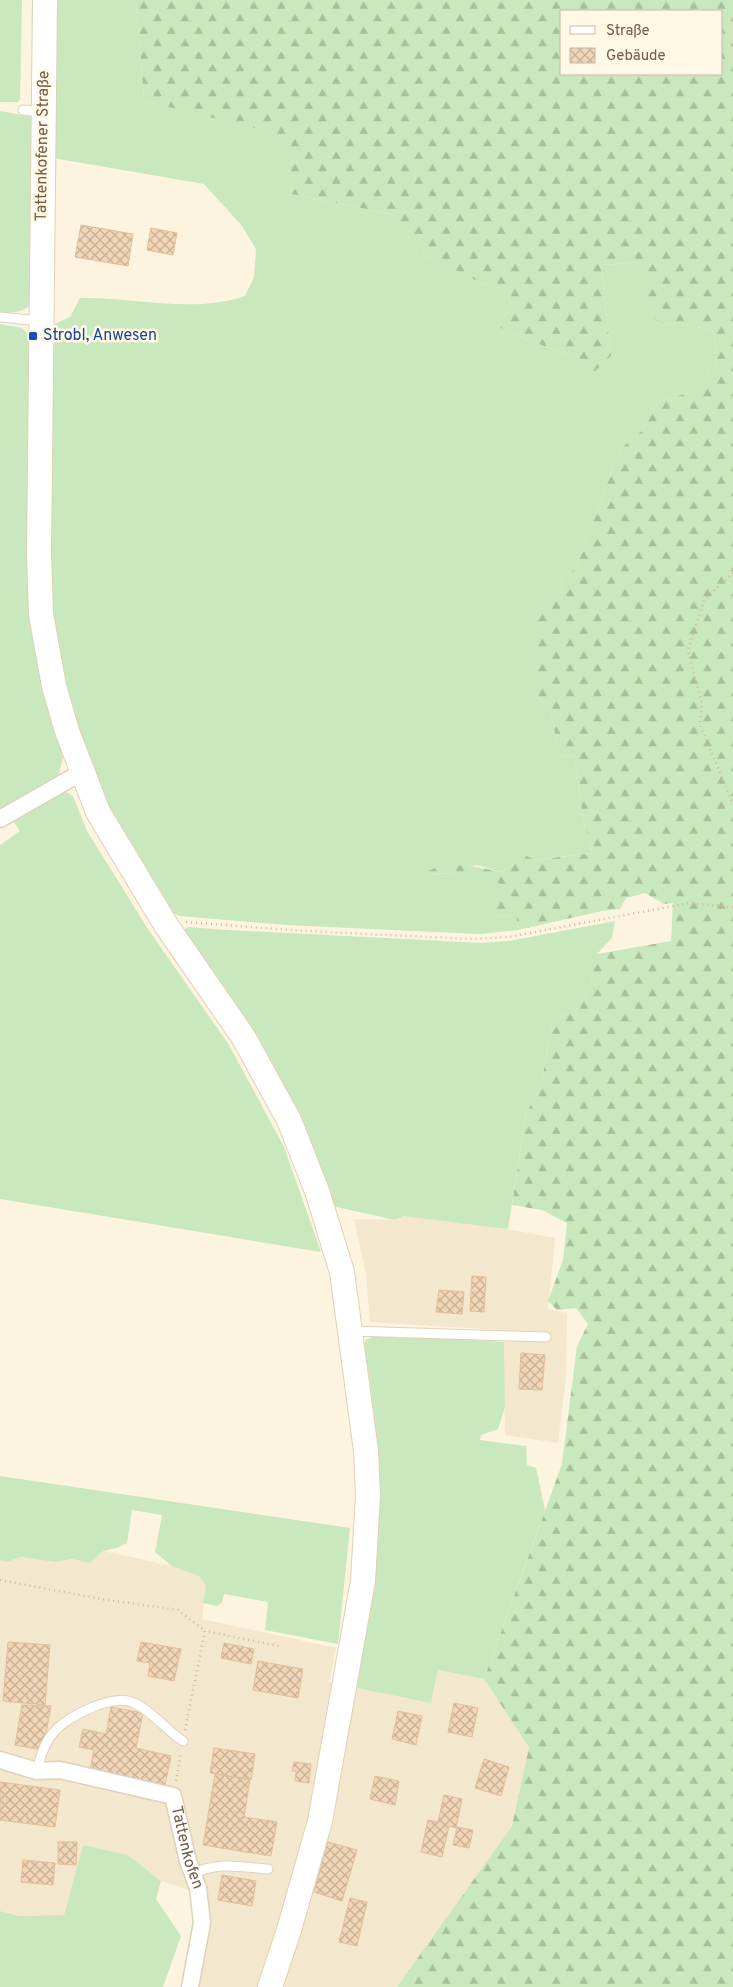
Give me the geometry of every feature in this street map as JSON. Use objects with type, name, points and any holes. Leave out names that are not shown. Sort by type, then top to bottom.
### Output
[{"type":"main road","name":"Tattenkofener Straße","points":[[45,0],[33,111],[42,292],[39,543],[41,614],[54,686],[82,772],[98,812],[166,925],[244,1038],[289,1120],[317,1191],[342,1272],[366,1451],[368,1495],[363,1580],[320,1821],[290,1930],[270,1987]]},
{"type":"street","points":[[0,819],[82,772]]},
{"type":"street","name":"Tattenkofen","points":[[0,1760],[37,1771],[60,1770],[173,1796],[198,1888],[202,1923],[190,1987]]},
{"type":"lane","points":[[0,317],[42,321]]},
{"type":"lane","points":[[350,1331],[546,1337]]},
{"type":"lane","points":[[37,1771],[40,1755],[55,1731],[73,1716],[111,1702],[134,1702],[183,1741]]},
{"type":"lane","points":[[193,1874],[207,1866],[226,1865],[268,1869]]},
{"type":"path","points":[[733,573],[704,600],[688,650],[702,705],[700,725],[733,804]]},
{"type":"path","points":[[166,925],[187,922],[304,931],[482,938],[509,937],[689,903],[733,907]]},
{"type":"path","points":[[0,1580],[101,1599],[178,1610],[205,1631],[279,1646]]},
{"type":"path","points":[[173,1796],[205,1631]]},
{"type":"shaded area","points":[[402,1216],[490,1226],[555,1238],[548,1309],[567,1313],[566,1377],[558,1443],[505,1435],[504,1343],[502,1330],[370,1322],[366,1274],[354,1219],[395,1220]]},
{"type":"shaded area","points":[[103,1551],[172,1566],[199,1576],[206,1586],[202,1619],[336,1648],[329,1682],[431,1703],[438,1670],[484,1679],[529,1746],[512,1826],[397,1987],[195,1987],[205,1895],[161,1881],[128,1855],[83,1845],[64,1915],[20,1916],[0,1911],[0,1560],[7,1562],[21,1557],[55,1562],[72,1559],[90,1563]]},
{"type":"green space","points":[[0,0],[22,0],[20,99],[18,102],[0,102]]},
{"type":"green space","points":[[55,0],[136,0],[144,101],[288,136],[292,194],[395,215],[418,252],[479,282],[508,290],[511,305],[498,327],[546,347],[576,356],[588,364],[593,372],[611,356],[601,265],[645,262],[644,291],[658,326],[681,323],[714,331],[717,365],[691,392],[658,402],[643,430],[620,449],[575,569],[562,577],[561,601],[537,696],[551,713],[559,755],[575,757],[583,819],[592,853],[534,860],[521,853],[513,865],[500,872],[477,865],[424,876],[463,873],[481,876],[500,883],[500,894],[492,902],[497,917],[516,914],[518,930],[479,934],[287,925],[180,916],[171,912],[130,847],[105,802],[84,755],[76,731],[64,682],[56,632],[51,581],[50,529],[55,324],[70,317],[80,298],[205,304],[245,296],[254,277],[256,249],[242,226],[204,184],[53,158]]},
{"type":"green space","points":[[136,0],[733,0],[733,1987],[397,1987],[512,1826],[529,1747],[484,1679],[562,1464],[577,1346],[588,1324],[576,1308],[557,1310],[548,1301],[563,1260],[567,1223],[542,1210],[512,1205],[526,1113],[541,1088],[552,1021],[580,1007],[590,987],[597,954],[671,941],[673,903],[664,904],[645,893],[626,898],[620,909],[602,911],[518,930],[516,914],[497,917],[490,912],[492,902],[500,894],[499,883],[480,876],[462,873],[423,876],[430,870],[438,867],[459,865],[500,872],[513,865],[521,853],[535,860],[592,853],[583,819],[575,757],[559,755],[551,713],[537,696],[537,615],[551,601],[561,601],[562,577],[575,569],[620,449],[643,430],[658,402],[691,392],[717,365],[714,331],[681,323],[658,326],[644,291],[644,262],[601,265],[611,356],[593,373],[588,364],[576,356],[546,347],[498,327],[511,305],[508,290],[479,282],[418,252],[395,215],[292,194],[287,136],[144,101]]},
{"type":"green space","points":[[0,111],[33,117],[30,305],[20,311],[8,313],[0,313]]},
{"type":"green space","points":[[0,324],[22,328],[30,335],[44,694],[63,757],[59,775],[53,782],[0,814]]},
{"type":"green space","points":[[61,789],[73,796],[87,831],[148,929],[229,1045],[284,1147],[321,1252],[0,1199],[0,845],[20,831],[11,818]]},
{"type":"green space","points":[[615,921],[612,938],[597,954],[590,987],[580,1007],[552,1021],[541,1088],[526,1113],[508,1229],[403,1216],[395,1220],[332,1206],[282,1082],[184,930],[188,927],[483,943],[509,941]]},
{"type":"green space","points":[[378,1334],[504,1342],[505,1407],[498,1429],[481,1435],[480,1440],[526,1446],[527,1465],[536,1468],[545,1510],[484,1679],[438,1670],[431,1703],[357,1688],[372,1579],[377,1496],[375,1422],[364,1344],[366,1340]]},
{"type":"green space","points":[[0,1476],[350,1528],[338,1644],[265,1630],[268,1602],[224,1594],[222,1603],[217,1606],[203,1603],[206,1586],[199,1576],[172,1566],[155,1552],[162,1515],[132,1510],[127,1543],[117,1548],[103,1551],[90,1563],[72,1559],[55,1562],[21,1557],[7,1562],[0,1560]]},
{"type":"green space","points":[[83,1845],[128,1855],[161,1881],[156,1899],[181,1936],[163,1987],[0,1987],[0,1911],[20,1916],[64,1915]]},
{"type":"building","points":[[81,225],[133,234],[128,266],[75,257]]},
{"type":"building","points":[[151,228],[177,233],[173,255],[147,250]]},
{"type":"building","points":[[472,1276],[486,1277],[484,1312],[470,1311]]},
{"type":"building","points":[[439,1290],[464,1292],[462,1314],[436,1312]]},
{"type":"building","points":[[521,1353],[545,1355],[542,1390],[519,1389]]},
{"type":"building","points":[[8,1642],[50,1645],[45,1705],[3,1701]]},
{"type":"building","points":[[141,1642],[181,1649],[174,1681],[148,1676],[150,1663],[137,1661]]},
{"type":"building","points":[[224,1643],[254,1649],[251,1664],[221,1658]]},
{"type":"building","points":[[258,1661],[303,1669],[298,1698],[253,1690]]},
{"type":"building","points":[[454,1703],[478,1708],[472,1737],[448,1732]]},
{"type":"building","points":[[22,1705],[51,1706],[43,1750],[15,1745]]},
{"type":"building","points":[[111,1707],[143,1713],[136,1748],[171,1756],[165,1785],[90,1770],[94,1750],[79,1747],[83,1729],[106,1734]]},
{"type":"building","points":[[398,1711],[422,1716],[416,1745],[392,1739]]},
{"type":"building","points":[[214,1748],[255,1754],[251,1780],[210,1773]]},
{"type":"building","points":[[484,1759],[509,1767],[501,1796],[475,1788]]},
{"type":"building","points":[[294,1762],[311,1764],[309,1783],[295,1781],[296,1771],[292,1771]]},
{"type":"building","points":[[215,1774],[250,1779],[244,1817],[277,1822],[271,1856],[203,1845]]},
{"type":"building","points":[[375,1776],[399,1781],[395,1805],[370,1799]]},
{"type":"building","points":[[0,1782],[60,1790],[55,1827],[0,1820]]},
{"type":"building","points":[[444,1795],[462,1799],[456,1828],[449,1826],[442,1857],[421,1852],[428,1820],[438,1822]]},
{"type":"building","points":[[457,1827],[473,1830],[469,1848],[453,1845]]},
{"type":"building","points":[[58,1842],[77,1842],[76,1865],[58,1864]]},
{"type":"building","points":[[328,1842],[357,1850],[342,1901],[314,1892]]},
{"type":"building","points":[[23,1860],[55,1863],[53,1885],[21,1882]]},
{"type":"building","points":[[222,1875],[256,1881],[252,1906],[218,1900]]},
{"type":"building","points":[[350,1898],[367,1902],[357,1946],[339,1942]]},
{"type":"place","name":"Strobl, Anwesen","points":[[33,336]]}]
